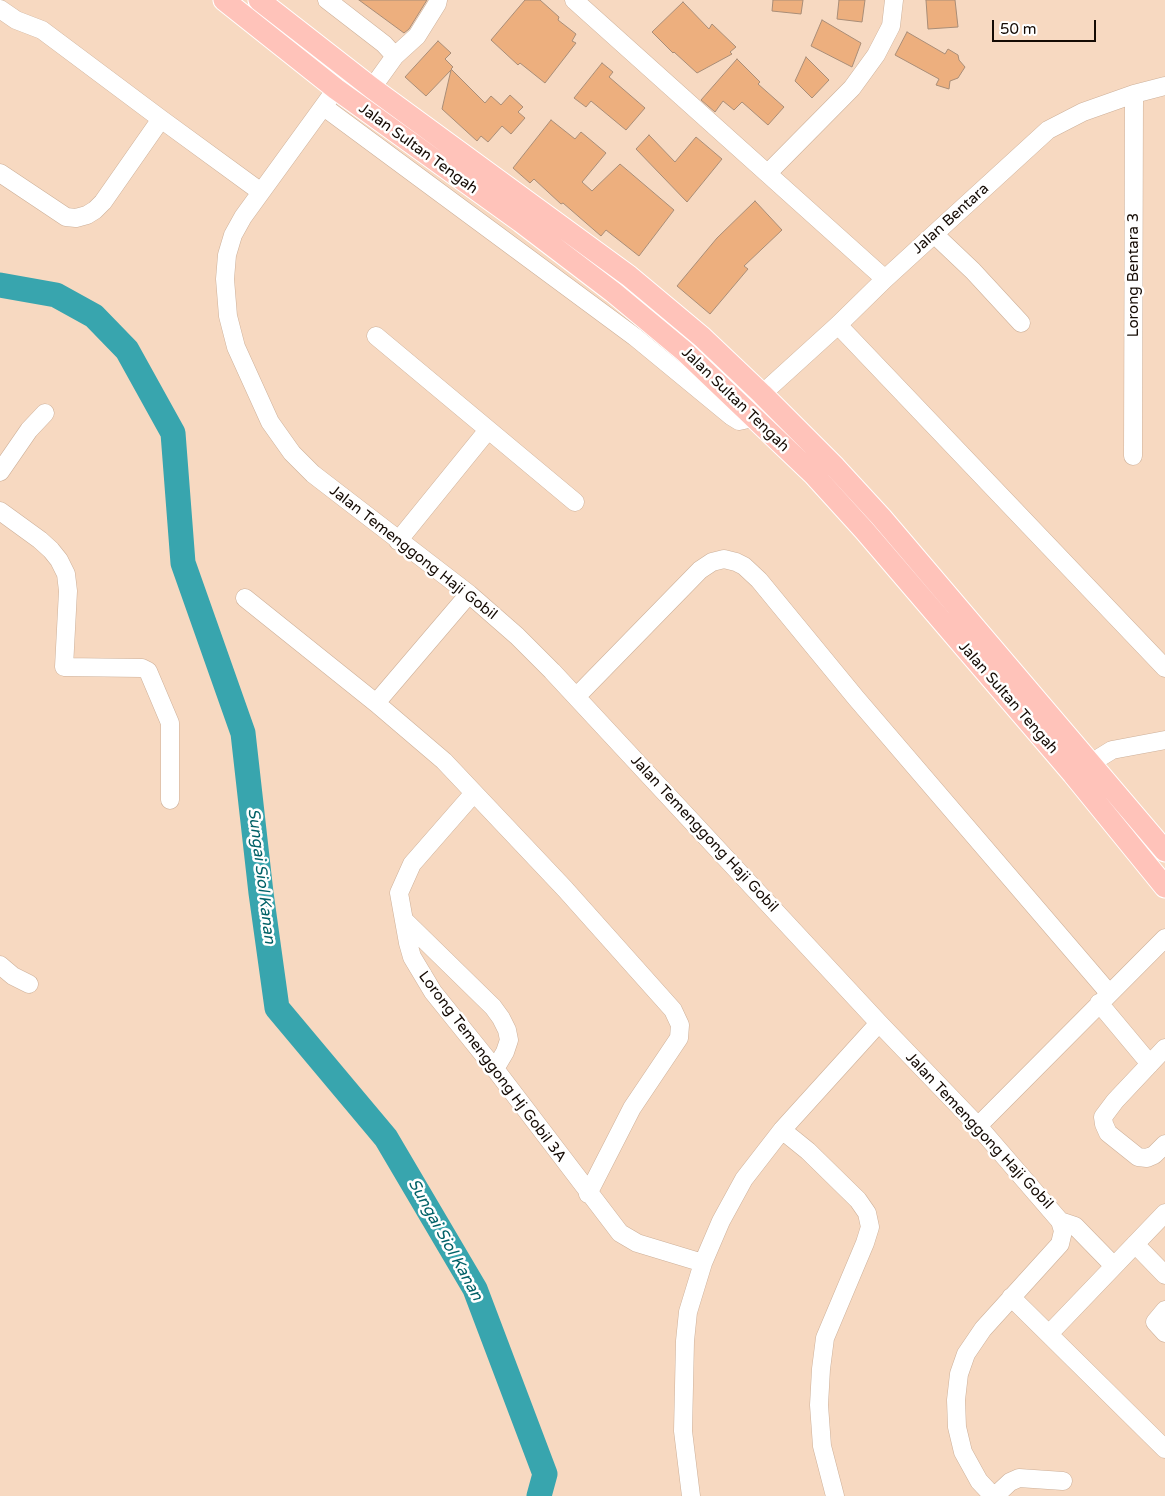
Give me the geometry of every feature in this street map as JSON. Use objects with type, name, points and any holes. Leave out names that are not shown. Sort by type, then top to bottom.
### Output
[{"type":"main road","name":"Jalan Sultan Tengah","points":[[224,0],[336,89],[521,222],[613,292],[684,351],[814,475],[864,530],[1074,774],[1165,886]]},
{"type":"main road","name":"Jalan Sultan Tengah","points":[[262,1],[372,88],[629,276],[702,338],[762,394],[835,466],[881,517],[1165,851]]},
{"type":"street","points":[[327,0],[384,44],[395,56]]},
{"type":"street","points":[[372,88],[395,56],[417,36],[438,4],[438,0]]},
{"type":"street","points":[[574,0],[884,279]]},
{"type":"street","points":[[768,173],[852,88],[876,55],[891,26],[894,0]]},
{"type":"street","points":[[0,9],[16,20],[42,30],[160,119],[262,192]]},
{"type":"street","name":"Jalan Bentara","points":[[762,394],[838,325],[884,279],[1048,130],[1083,112],[1134,94],[1165,86]]},
{"type":"street","name":"Jalan Temenggong Haji Gobil","points":[[336,89],[236,229],[227,256],[225,279],[228,316],[236,347],[270,422],[292,452],[312,474],[469,594],[516,636],[577,696],[879,1024],[978,1126],[1060,1222],[1063,1231],[1060,1244],[983,1329],[966,1354],[959,1374],[956,1400],[958,1427],[963,1452],[980,1480],[994,1496]]},
{"type":"street","name":"Lorong Bentara 3","points":[[1133,456],[1134,94]]},
{"type":"street","points":[[324,107],[635,337],[731,416],[739,421],[753,418]]},
{"type":"street","points":[[0,173],[66,217],[76,218],[87,215],[103,202],[160,119]]},
{"type":"street","points":[[934,234],[973,271],[1021,323]]},
{"type":"street","points":[[838,325],[1165,668]]},
{"type":"street","points":[[376,336],[575,502]]},
{"type":"street","points":[[0,472],[29,430],[45,413]]},
{"type":"street","points":[[398,541],[488,430]]},
{"type":"street","points":[[0,511],[51,550],[66,574],[68,591],[64,667],[142,668],[148,671],[170,724],[170,800]]},
{"type":"street","points":[[577,696],[700,570],[712,562],[724,559],[744,566],[759,580],[1104,998],[1150,1064]]},
{"type":"street","points":[[376,703],[469,594]]},
{"type":"street","points":[[245,598],[376,703],[444,762],[565,889],[673,1010],[680,1025],[679,1038],[632,1108],[588,1194]]},
{"type":"street","points":[[1091,763],[1112,750],[1165,740]]},
{"type":"street","name":"Lorong Temenggong Hj Gobil 3A","points":[[474,793],[421,852],[405,876],[398,893],[408,943],[418,970],[432,992],[495,1069],[588,1194],[620,1233],[628,1239],[702,1264]]},
{"type":"street","points":[[404,920],[493,1007],[501,1018],[507,1030],[508,1040],[505,1052],[495,1069]]},
{"type":"street","points":[[978,1126],[1165,938]]},
{"type":"street","points":[[0,965],[12,976],[29,984]]},
{"type":"street","points":[[691,1496],[683,1431],[684,1350],[688,1312],[702,1264],[721,1222],[744,1179],[782,1130],[879,1024]]},
{"type":"street","points":[[1165,1048],[1103,1117],[1108,1133],[1138,1157],[1147,1158],[1154,1156],[1165,1144]]},
{"type":"street","points":[[782,1130],[808,1151],[858,1200],[867,1213],[870,1226],[865,1243],[825,1338],[819,1405],[822,1446],[835,1496]]},
{"type":"street","points":[[1049,1334],[1165,1213]]},
{"type":"street","points":[[1060,1222],[1075,1226],[1114,1266]]},
{"type":"street","points":[[1135,1244],[1165,1275]]},
{"type":"street","points":[[1011,1297],[1165,1449]]},
{"type":"street","points":[[1165,1310],[1155,1322],[1165,1333]]},
{"type":"street","points":[[994,1496],[1010,1482],[1019,1478],[1063,1481]]},
{"type":"building","points":[[359,0],[427,0],[409,29],[404,33]]},
{"type":"building","points":[[525,0],[540,0],[559,17],[558,20],[576,34],[572,41],[576,43],[545,83],[520,63],[518,65],[491,40]]},
{"type":"building","points":[[773,0],[803,0],[801,14],[772,11]]},
{"type":"building","points":[[839,0],[865,0],[862,22],[837,19]]},
{"type":"building","points":[[926,0],[955,0],[958,27],[928,29]]},
{"type":"building","points":[[683,2],[709,29],[712,24],[736,47],[730,52],[732,54],[697,73],[652,32]]},
{"type":"building","points":[[822,20],[861,43],[852,67],[811,46]]},
{"type":"building","points":[[907,32],[945,54],[948,49],[958,55],[959,60],[965,67],[958,78],[950,81],[949,89],[936,85],[939,79],[895,55]]},
{"type":"building","points":[[438,41],[451,53],[445,59],[453,67],[451,69],[485,103],[491,96],[501,105],[510,95],[523,107],[518,112],[525,118],[511,134],[502,126],[488,142],[481,136],[477,141],[442,109],[451,70],[426,96],[405,77]]},
{"type":"building","points":[[806,57],[829,80],[812,98],[795,81]]},
{"type":"building","points":[[737,59],[760,82],[758,84],[784,107],[768,125],[742,102],[734,110],[723,101],[715,112],[701,100]]},
{"type":"building","points":[[602,63],[613,72],[609,77],[645,108],[626,130],[591,101],[586,107],[574,98]]},
{"type":"building","points":[[551,120],[575,139],[581,132],[606,153],[582,182],[592,191],[620,164],[674,210],[639,256],[606,230],[601,236],[563,203],[561,204],[534,179],[530,183],[513,168]]},
{"type":"building","points":[[649,135],[675,162],[696,137],[722,159],[687,202],[636,149]]},
{"type":"building","points":[[755,201],[782,230],[744,266],[748,269],[710,314],[677,286],[717,238]]},
{"type":"waterway","name":"Sungai Siol Kanan","points":[[0,285],[56,295],[94,316],[127,350],[173,433],[183,563],[243,733],[261,893],[277,1008],[386,1138],[475,1289],[545,1474],[539,1496]]}]
